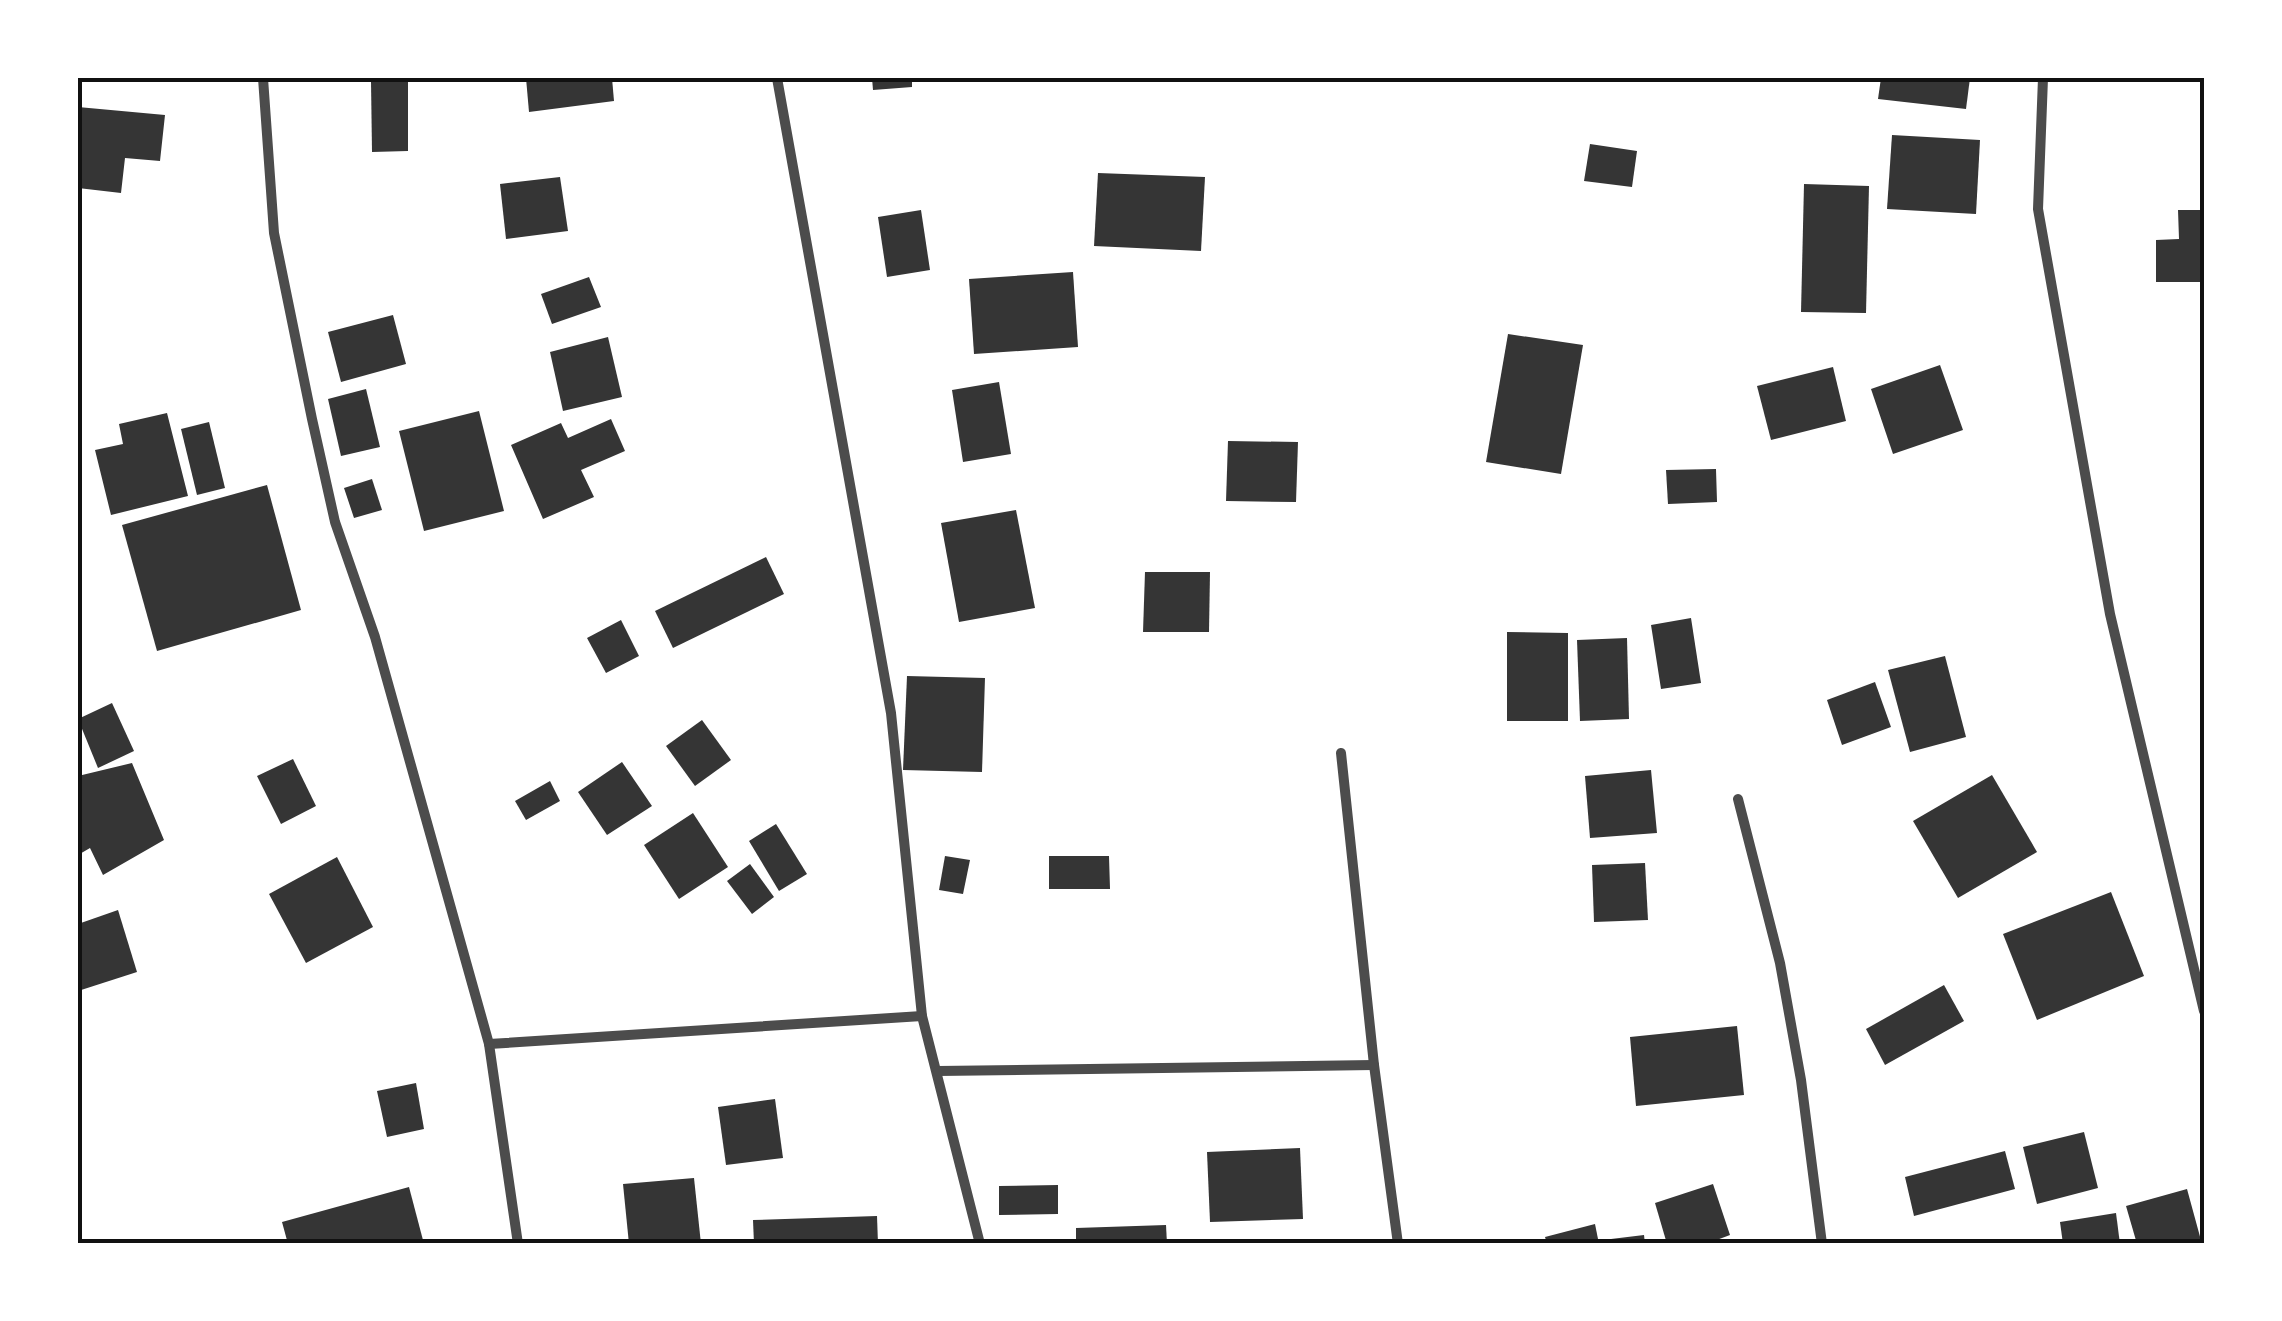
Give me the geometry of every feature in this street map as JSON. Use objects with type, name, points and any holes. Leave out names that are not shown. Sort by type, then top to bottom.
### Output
[{"type":"street","points":[[263,78],[274,234],[335,522],[376,637],[490,1044],[518,1244]]},
{"type":"street","points":[[777,78],[891,713],[922,1016],[980,1244]]},
{"type":"street","points":[[2043,78],[2038,209],[2110,614],[2204,1011]]},
{"type":"street","points":[[1341,752],[1374,1065],[1398,1244]]},
{"type":"street","points":[[1738,799],[1780,963],[1801,1080],[1822,1244]]},
{"type":"street","points":[[490,1044],[922,1016]]},
{"type":"street","points":[[938,1071],[1374,1065]]},
{"type":"building","points":[[526,78],[612,78],[614,101],[529,112]]},
{"type":"building","points":[[872,78],[912,78],[912,87],[873,90]]},
{"type":"building","points":[[1881,78],[1970,78],[1966,109],[1878,99]]},
{"type":"building","points":[[408,79],[408,151],[372,152],[371,81]]},
{"type":"building","points":[[78,107],[165,115],[160,161],[125,158],[121,193],[78,188]]},
{"type":"building","points":[[1892,135],[1980,140],[1976,214],[1887,209]]},
{"type":"building","points":[[1590,144],[1637,151],[1632,187],[1584,181]]},
{"type":"building","points":[[1098,173],[1205,177],[1201,251],[1094,246]]},
{"type":"building","points":[[560,177],[568,231],[506,239],[500,184]]},
{"type":"building","points":[[1804,184],[1869,186],[1866,313],[1801,312]]},
{"type":"building","points":[[921,210],[930,270],[887,277],[878,217]]},
{"type":"building","points":[[2178,210],[2204,210],[2204,282],[2156,282],[2156,240],[2179,239]]},
{"type":"building","points":[[1073,272],[1078,347],[974,354],[969,279]]},
{"type":"building","points":[[589,277],[601,307],[552,324],[541,294]]},
{"type":"building","points":[[393,315],[406,364],[341,382],[328,332]]},
{"type":"building","points":[[1508,334],[1583,345],[1561,474],[1486,462]]},
{"type":"building","points":[[608,337],[622,397],[563,411],[550,352]]},
{"type":"building","points":[[1940,365],[1963,430],[1893,454],[1871,389]]},
{"type":"building","points":[[1833,367],[1846,421],[1771,440],[1757,386]]},
{"type":"building","points":[[999,382],[1011,454],[963,462],[952,390]]},
{"type":"building","points":[[366,389],[380,447],[341,456],[328,399]]},
{"type":"building","points":[[479,411],[504,511],[424,531],[399,431]]},
{"type":"building","points":[[167,413],[188,496],[111,515],[95,450],[123,444],[119,424]]},
{"type":"building","points":[[611,419],[625,451],[581,470],[594,497],[543,519],[511,445],[561,423],[568,438]]},
{"type":"building","points":[[209,422],[225,488],[197,495],[181,429]]},
{"type":"building","points":[[1228,441],[1298,442],[1296,502],[1226,501]]},
{"type":"building","points":[[1716,469],[1717,502],[1668,504],[1666,470]]},
{"type":"building","points":[[372,479],[382,510],[354,518],[344,488]]},
{"type":"building","points":[[267,485],[301,610],[157,651],[122,525]]},
{"type":"building","points":[[1016,510],[1035,608],[959,622],[941,523]]},
{"type":"building","points":[[766,557],[784,594],[673,648],[655,611]]},
{"type":"building","points":[[1145,572],[1210,572],[1209,632],[1143,632]]},
{"type":"building","points":[[1691,618],[1701,683],[1661,689],[1651,625]]},
{"type":"building","points":[[621,620],[639,656],[606,673],[587,638]]},
{"type":"building","points":[[1507,632],[1568,633],[1568,721],[1507,721]]},
{"type":"building","points":[[1627,638],[1629,719],[1580,721],[1577,640]]},
{"type":"building","points":[[1945,656],[1966,737],[1910,752],[1888,670]]},
{"type":"building","points":[[907,676],[985,678],[982,772],[903,770]]},
{"type":"building","points":[[1875,682],[1891,727],[1842,745],[1827,700]]},
{"type":"building","points":[[112,703],[134,751],[98,768],[78,719]]},
{"type":"building","points":[[702,720],[731,760],[695,786],[666,746]]},
{"type":"building","points":[[293,759],[316,806],[281,824],[257,776]]},
{"type":"building","points":[[622,762],[652,806],[607,835],[578,792]]},
{"type":"building","points":[[132,763],[164,840],[103,875],[90,848],[78,855],[78,776]]},
{"type":"building","points":[[1651,770],[1657,833],[1590,838],[1585,776]]},
{"type":"building","points":[[1992,775],[2037,852],[1958,898],[1913,821]]},
{"type":"building","points":[[550,781],[560,801],[526,820],[515,801]]},
{"type":"building","points":[[693,813],[728,867],[679,899],[644,845]]},
{"type":"building","points":[[776,824],[807,874],[779,891],[749,841]]},
{"type":"building","points":[[945,856],[970,860],[963,894],[939,890]]},
{"type":"building","points":[[1049,856],[1109,856],[1110,889],[1049,889]]},
{"type":"building","points":[[337,857],[373,927],[306,963],[269,894]]},
{"type":"building","points":[[1645,863],[1648,920],[1594,922],[1592,865]]},
{"type":"building","points":[[750,864],[774,897],[752,914],[727,881]]},
{"type":"building","points":[[2111,892],[2144,976],[2037,1020],[2003,934]]},
{"type":"building","points":[[118,910],[137,972],[78,991],[78,924]]},
{"type":"building","points":[[1944,985],[1964,1021],[1885,1065],[1866,1029]]},
{"type":"building","points":[[1737,1026],[1744,1095],[1636,1106],[1630,1037]]},
{"type":"building","points":[[416,1083],[424,1129],[387,1137],[377,1091]]},
{"type":"building","points":[[775,1099],[783,1158],[726,1165],[718,1107]]},
{"type":"building","points":[[2084,1132],[2098,1188],[2037,1204],[2023,1147]]},
{"type":"building","points":[[1300,1148],[1303,1219],[1210,1222],[1207,1152]]},
{"type":"building","points":[[2005,1151],[2015,1189],[1914,1216],[1905,1177]]},
{"type":"building","points":[[694,1178],[701,1244],[629,1244],[623,1184]]},
{"type":"building","points":[[1713,1184],[1730,1235],[1706,1244],[1667,1244],[1655,1203]]},
{"type":"building","points":[[1058,1185],[1058,1214],[999,1215],[999,1186]]},
{"type":"building","points":[[409,1187],[424,1244],[288,1244],[282,1222]]},
{"type":"building","points":[[2187,1189],[2202,1244],[2137,1244],[2126,1206]]},
{"type":"building","points":[[2116,1213],[2120,1244],[2063,1244],[2060,1222]]},
{"type":"building","points":[[877,1216],[878,1244],[754,1244],[753,1220]]},
{"type":"building","points":[[1595,1224],[1599,1244],[1547,1244],[1545,1237]]},
{"type":"building","points":[[1166,1225],[1167,1244],[1076,1244],[1076,1228]]},
{"type":"building","points":[[1644,1235],[1645,1244],[1611,1244],[1611,1239]]},
{"type":"building","points":[[1300,1239],[1333,1240],[1333,1244],[1300,1244]]}]
